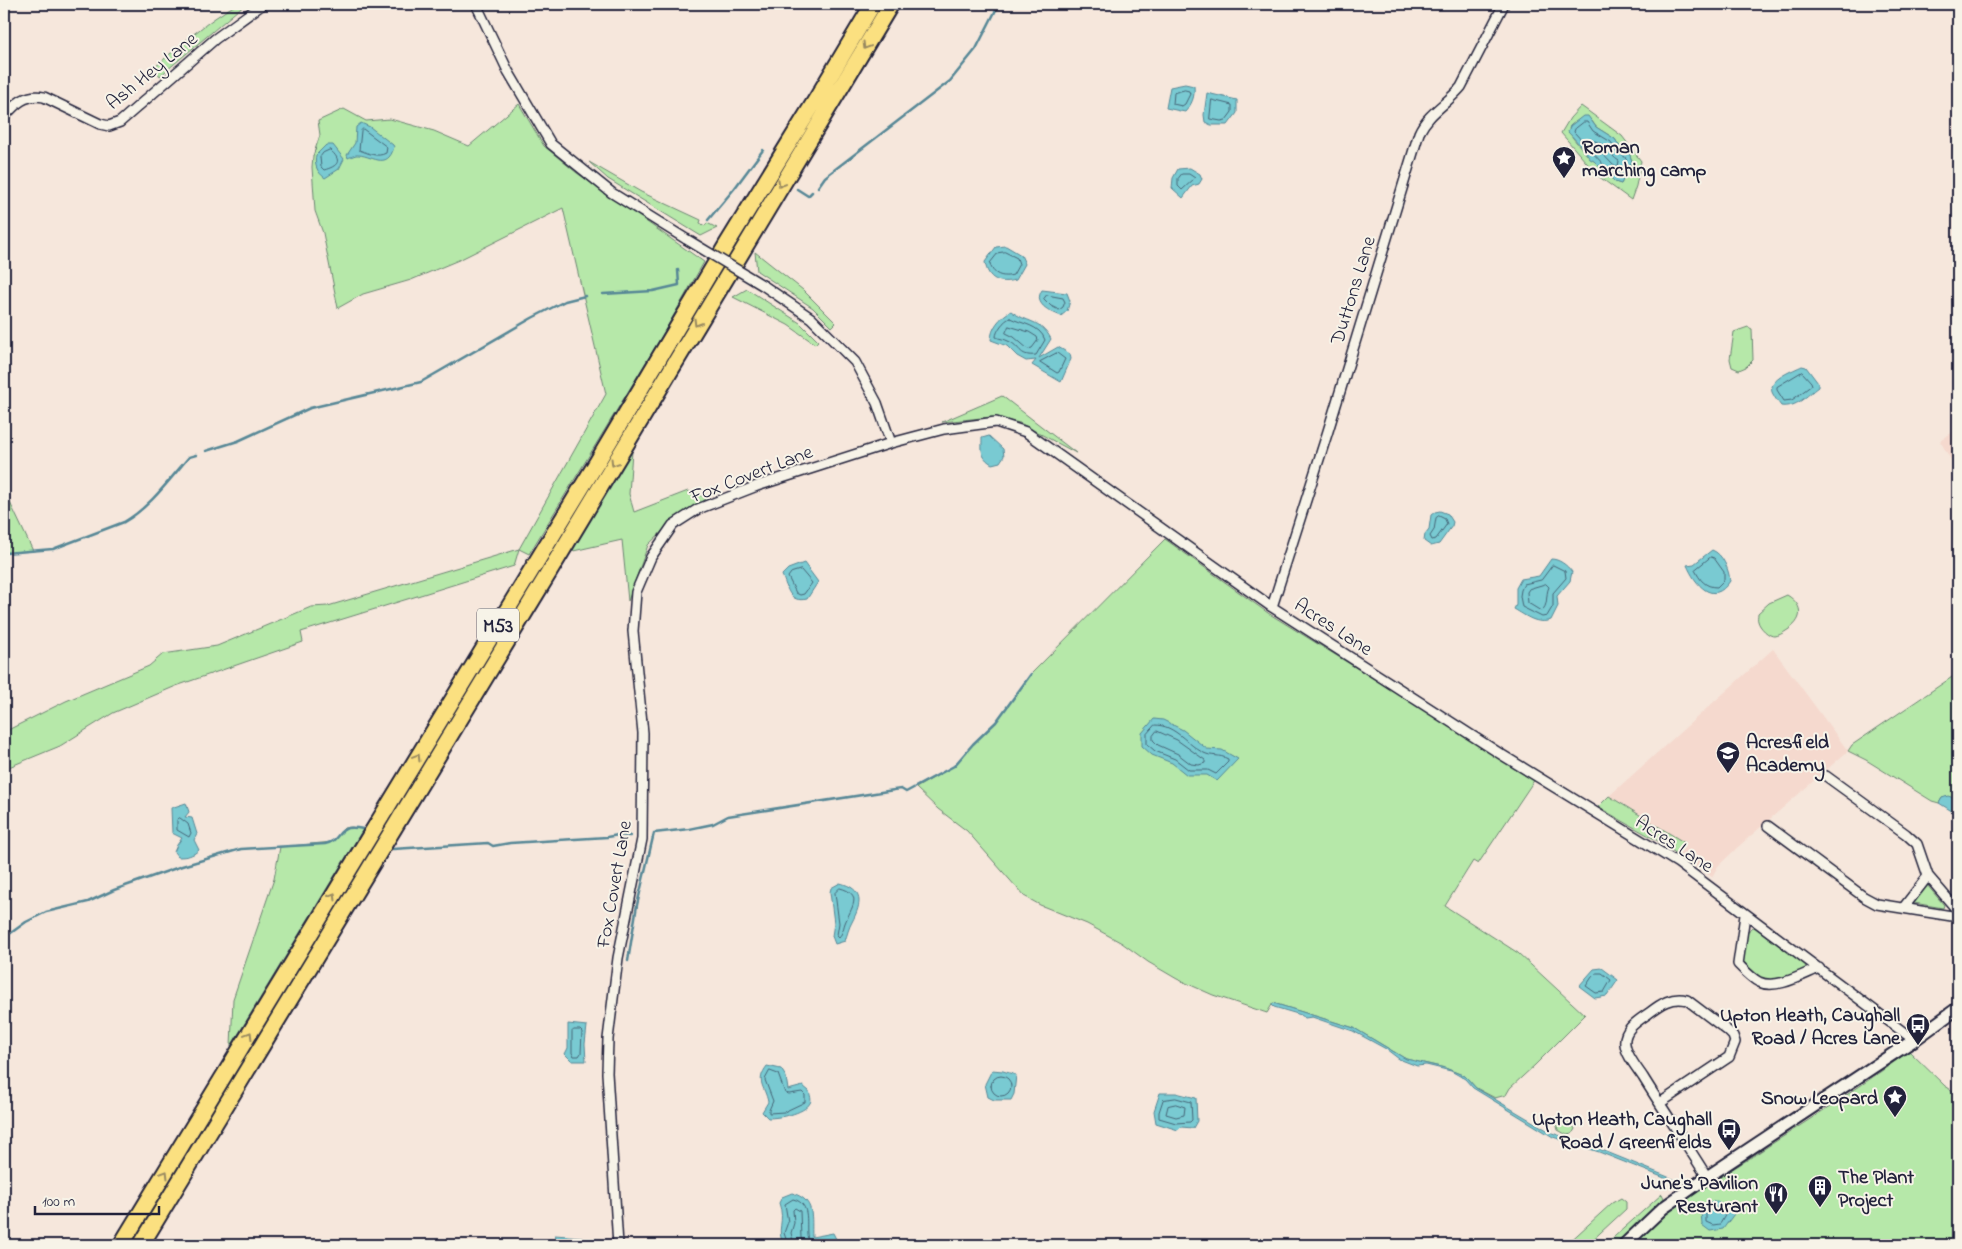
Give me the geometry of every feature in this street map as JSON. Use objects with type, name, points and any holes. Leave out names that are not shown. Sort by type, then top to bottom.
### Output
[{"type":"highway","name":"M53","points":[[121,1245],[873,4]]},
{"type":"highway","name":"M53","points":[[141,1245],[377,858],[891,4]]},
{"type":"street","name":"Ash Hey Lane","points":[[4,117],[15,105],[25,98],[34,95],[44,97],[100,124],[109,126],[120,122],[216,39],[263,4]]},
{"type":"street","points":[[476,4],[508,70],[551,144],[612,192],[764,286],[811,318],[855,362],[877,403],[891,443]]},
{"type":"street","name":"Duttons Lane","points":[[1272,607],[1419,134],[1424,123],[1452,98],[1461,87],[1504,4]]},
{"type":"street","name":"Acres Lane","points":[[891,443],[944,429],[996,422],[1026,432],[1272,607],[1491,748],[1678,863],[1914,1040]]},
{"type":"street","name":"Fox Covert Lane","points":[[618,1245],[607,1073],[608,1039],[618,958],[642,839],[643,733],[632,631],[636,592],[651,557],[673,525],[698,509],[757,486],[891,443]]},
{"type":"street","points":[[1826,776],[1906,834],[1916,844],[1928,876],[1958,911]]},
{"type":"street","points":[[1768,826],[1864,897],[1877,904],[1958,916]]},
{"type":"street","points":[[1904,907],[1928,876]]},
{"type":"street","points":[[1745,915],[1738,964],[1759,982],[1770,984],[1788,980],[1819,968]]},
{"type":"street","points":[[1660,1103],[1729,1057],[1735,1042],[1733,1036],[1728,1031],[1687,1000],[1679,998],[1671,999],[1632,1025],[1627,1032],[1625,1043],[1628,1052],[1660,1103],[1707,1176]]},
{"type":"street","points":[[1624,1245],[1663,1208],[1707,1176],[1914,1040],[1958,1008]]},
{"type":"shaded area","points":[[1958,428],[1958,472],[1940,441]]},
{"type":"shaded area","name":"Acresfield Academy","points":[[1773,649],[1848,751],[1739,846],[1718,866],[1712,877],[1677,854],[1685,843],[1609,796]]},
{"type":"green space","points":[[237,4],[245,4],[160,76],[154,68],[204,26]]},
{"type":"green space","points":[[519,104],[544,146],[577,173],[704,262],[662,336],[529,554],[519,549],[606,394],[563,208],[461,259],[411,280],[363,294],[338,308],[323,233],[315,211],[312,167],[313,156],[320,135],[318,121],[344,109],[366,121],[390,119],[434,131],[469,146]]},
{"type":"green space","points":[[1581,106],[1622,136],[1641,161],[1631,200],[1598,176],[1561,133],[1570,118]],"holes":[[[1592,121],[1596,127],[1615,139],[1621,149],[1629,153],[1632,161],[1621,184],[1615,182],[1584,151],[1572,137],[1570,126],[1575,122]]]},
{"type":"green space","points":[[589,162],[641,192],[701,220],[700,223],[705,226],[707,223],[717,228],[701,236],[608,179]]},
{"type":"green space","points":[[755,252],[803,290],[836,323],[832,327],[813,308],[757,271]]},
{"type":"green space","points":[[747,289],[800,323],[818,341],[815,344],[788,325],[733,297]]},
{"type":"green space","points":[[1748,327],[1752,329],[1753,360],[1746,367],[1739,370],[1732,367],[1730,359],[1734,332]]},
{"type":"green space","points":[[1002,396],[1076,453],[1020,423],[991,417],[942,422]]},
{"type":"green space","points":[[632,451],[629,494],[634,512],[688,491],[708,498],[675,519],[648,545],[628,601],[622,540],[569,552]]},
{"type":"green space","points":[[4,490],[33,551],[5,553],[4,555]]},
{"type":"green space","points":[[1165,539],[1268,613],[1535,779],[1478,864],[1473,861],[1445,906],[1518,953],[1585,1015],[1510,1088],[1506,1095],[1495,1098],[1476,1088],[1465,1076],[1445,1068],[1406,1059],[1354,1028],[1273,1003],[1267,1013],[1213,995],[1177,979],[1148,962],[1122,943],[1087,924],[1040,905],[1024,896],[967,831],[938,809],[916,788],[954,766],[996,722],[1031,674]]},
{"type":"green space","points":[[519,549],[514,566],[301,632],[303,642],[176,686],[113,713],[60,746],[4,769],[4,732],[66,701],[149,666],[163,654],[217,646],[311,607],[328,606]]},
{"type":"green space","points":[[1787,595],[1797,604],[1800,613],[1799,618],[1792,627],[1783,633],[1776,636],[1770,635],[1760,626],[1758,613],[1769,603]]},
{"type":"green space","points":[[1958,673],[1958,803],[1954,798],[1942,798],[1939,803],[1932,801],[1848,751],[1852,745]]},
{"type":"green space","points":[[1609,796],[1685,843],[1677,854],[1598,807]]},
{"type":"green space","points":[[344,828],[363,829],[231,1046],[233,999],[274,879],[280,847],[332,842]]},
{"type":"green space","points":[[1927,885],[1944,905],[1943,908],[1914,903]]},
{"type":"green space","points":[[1752,927],[1758,928],[1805,962],[1806,966],[1803,972],[1779,980],[1769,981],[1762,979],[1750,970],[1744,963],[1742,955],[1746,938]]},
{"type":"green space","points":[[1909,1051],[1945,1086],[1958,1094],[1958,1245],[1631,1245],[1687,1199],[1849,1093]]},
{"type":"green space","points":[[1562,1121],[1573,1125],[1575,1129],[1572,1134],[1567,1135],[1558,1130],[1557,1126]]},
{"type":"green space","points":[[1662,1194],[1663,1202],[1616,1245],[1605,1245]]},
{"type":"green space","points":[[1621,1198],[1626,1202],[1626,1209],[1587,1245],[1566,1245],[1612,1203]]},
{"type":"water","points":[[1185,84],[1194,86],[1194,90],[1191,103],[1185,112],[1166,108],[1170,87]]},
{"type":"water","points":[[1207,93],[1237,100],[1237,113],[1228,125],[1211,125],[1205,122]]},
{"type":"water","points":[[1583,116],[1588,116],[1596,127],[1615,139],[1621,149],[1629,153],[1632,161],[1621,184],[1615,182],[1590,159],[1568,132],[1570,126]]},
{"type":"water","points":[[361,123],[370,127],[393,145],[391,154],[387,159],[378,160],[362,155],[348,158],[347,155],[355,143],[356,127]]},
{"type":"water","points":[[326,145],[333,145],[344,159],[339,169],[325,178],[317,168],[315,159],[316,155]]},
{"type":"water","points":[[1190,168],[1200,174],[1202,179],[1199,184],[1192,186],[1183,198],[1172,188],[1173,178],[1178,169]]},
{"type":"water","points":[[1006,246],[1021,255],[1025,264],[1016,280],[1000,281],[992,277],[986,268],[985,262],[996,247]]},
{"type":"water","points":[[1042,290],[1067,293],[1070,301],[1067,311],[1061,316],[1044,306],[1039,299]]},
{"type":"water","points":[[1011,311],[1043,328],[1051,339],[1039,358],[1058,347],[1070,354],[1071,359],[1061,382],[1032,365],[1036,360],[1026,361],[1017,356],[1007,346],[991,340],[997,323]]},
{"type":"water","points":[[1802,366],[1806,367],[1818,383],[1818,387],[1797,403],[1781,406],[1772,392],[1774,383]]},
{"type":"water","points":[[989,436],[1003,449],[1004,456],[1000,462],[992,464],[985,459],[982,450],[982,438]]},
{"type":"water","points":[[1440,511],[1448,514],[1453,522],[1452,526],[1439,544],[1431,546],[1424,541],[1425,534],[1429,529],[1431,515]]},
{"type":"water","points":[[1712,550],[1725,563],[1730,581],[1724,589],[1717,592],[1705,590],[1695,579],[1687,565],[1694,564]]},
{"type":"water","points":[[1551,559],[1560,561],[1570,569],[1572,572],[1570,581],[1557,596],[1558,606],[1551,620],[1536,621],[1514,609],[1516,605],[1516,588],[1521,579],[1539,576]]},
{"type":"water","points":[[804,563],[818,582],[807,599],[801,600],[796,599],[790,594],[782,575],[788,569]]},
{"type":"water","points":[[1154,719],[1163,720],[1183,730],[1207,749],[1222,750],[1238,759],[1217,781],[1207,775],[1187,775],[1172,763],[1152,755],[1142,746],[1142,733]]},
{"type":"water","points":[[1948,796],[1954,798],[1958,803],[1958,815],[1939,803],[1942,798]]},
{"type":"water","points":[[186,803],[189,812],[185,817],[192,818],[197,834],[194,840],[199,850],[189,856],[178,857],[174,852],[182,838],[172,833],[171,808]]},
{"type":"water","points":[[840,883],[857,893],[859,903],[845,941],[835,944],[832,936],[834,923],[830,892],[831,888]]},
{"type":"water","points":[[1602,968],[1618,980],[1607,996],[1595,998],[1579,986],[1594,969]]},
{"type":"water","points":[[1273,1003],[1354,1028],[1406,1059],[1445,1068],[1465,1076],[1476,1088],[1552,1133],[1592,1146],[1678,1181],[1677,1183],[1599,1152],[1553,1137],[1473,1088],[1465,1079],[1451,1071],[1426,1065],[1417,1066],[1399,1059],[1386,1049],[1353,1031],[1312,1017],[1305,1018],[1274,1007]]},
{"type":"water","points":[[568,1024],[587,1026],[586,1061],[572,1061],[565,1054],[568,1048]]},
{"type":"water","points":[[767,1066],[781,1069],[786,1077],[788,1090],[803,1086],[809,1091],[811,1100],[807,1107],[797,1113],[778,1117],[768,1118],[762,1112],[768,1102],[761,1080],[763,1071]]},
{"type":"water","points":[[992,1070],[1016,1075],[1014,1094],[1011,1100],[994,1100],[988,1097],[985,1084]]},
{"type":"water","points":[[1160,1093],[1176,1093],[1196,1098],[1197,1121],[1193,1128],[1181,1127],[1178,1130],[1156,1123],[1154,1111]]},
{"type":"water","points":[[792,1193],[800,1196],[809,1205],[812,1216],[812,1237],[833,1233],[839,1245],[784,1245],[780,1235],[781,1210],[779,1203],[782,1197]]},
{"type":"water","points":[[1717,1201],[1732,1209],[1734,1214],[1723,1229],[1710,1231],[1702,1225],[1701,1211],[1707,1202]]},
{"type":"water","points":[[555,1235],[581,1237],[583,1245],[558,1245]]},
{"type":"waterway","points":[[818,187],[825,177],[950,81],[976,49],[999,4]]},
{"type":"waterway","points":[[708,220],[763,150]]},
{"type":"waterway","points":[[797,189],[808,196],[812,192]]},
{"type":"waterway","points":[[603,294],[653,291],[679,285],[678,270]]},
{"type":"waterway","points":[[206,451],[238,441],[310,408],[421,382],[532,318],[565,301],[585,296]]},
{"type":"waterway","points":[[4,555],[5,553],[53,549],[124,522],[151,501],[189,457],[196,455]]},
{"type":"waterway","points":[[628,961],[637,905],[654,833],[713,824],[728,816],[901,789],[906,792],[954,766],[996,722],[1031,674]]},
{"type":"waterway","points":[[4,938],[26,922],[46,912],[88,902],[114,890],[182,866],[241,849],[325,844],[331,842],[343,830],[348,828],[363,829]]},
{"type":"waterway","points":[[393,849],[488,843],[493,846],[618,835],[630,836]]},
{"type":"waterway","points":[[582,1240],[601,1240],[606,1243],[605,1245]]},
{"type":"place","name":"Roman marching camp","points":[[1564,179]]},
{"type":"place","name":"Acresfield Academy","points":[[1728,774]]},
{"type":"place","name":"Upton Heath, Caughall Road / Acres Lane","points":[[1918,1046]]},
{"type":"place","name":"Snow Leopard","points":[[1895,1118]]},
{"type":"place","name":"Upton Heath, Caughall Road / Greenfields","points":[[1729,1151]]},
{"type":"place","name":"The Plant Project","points":[[1820,1208]]},
{"type":"place","name":"June's Pavilion Resturant","points":[[1776,1215]]}]
